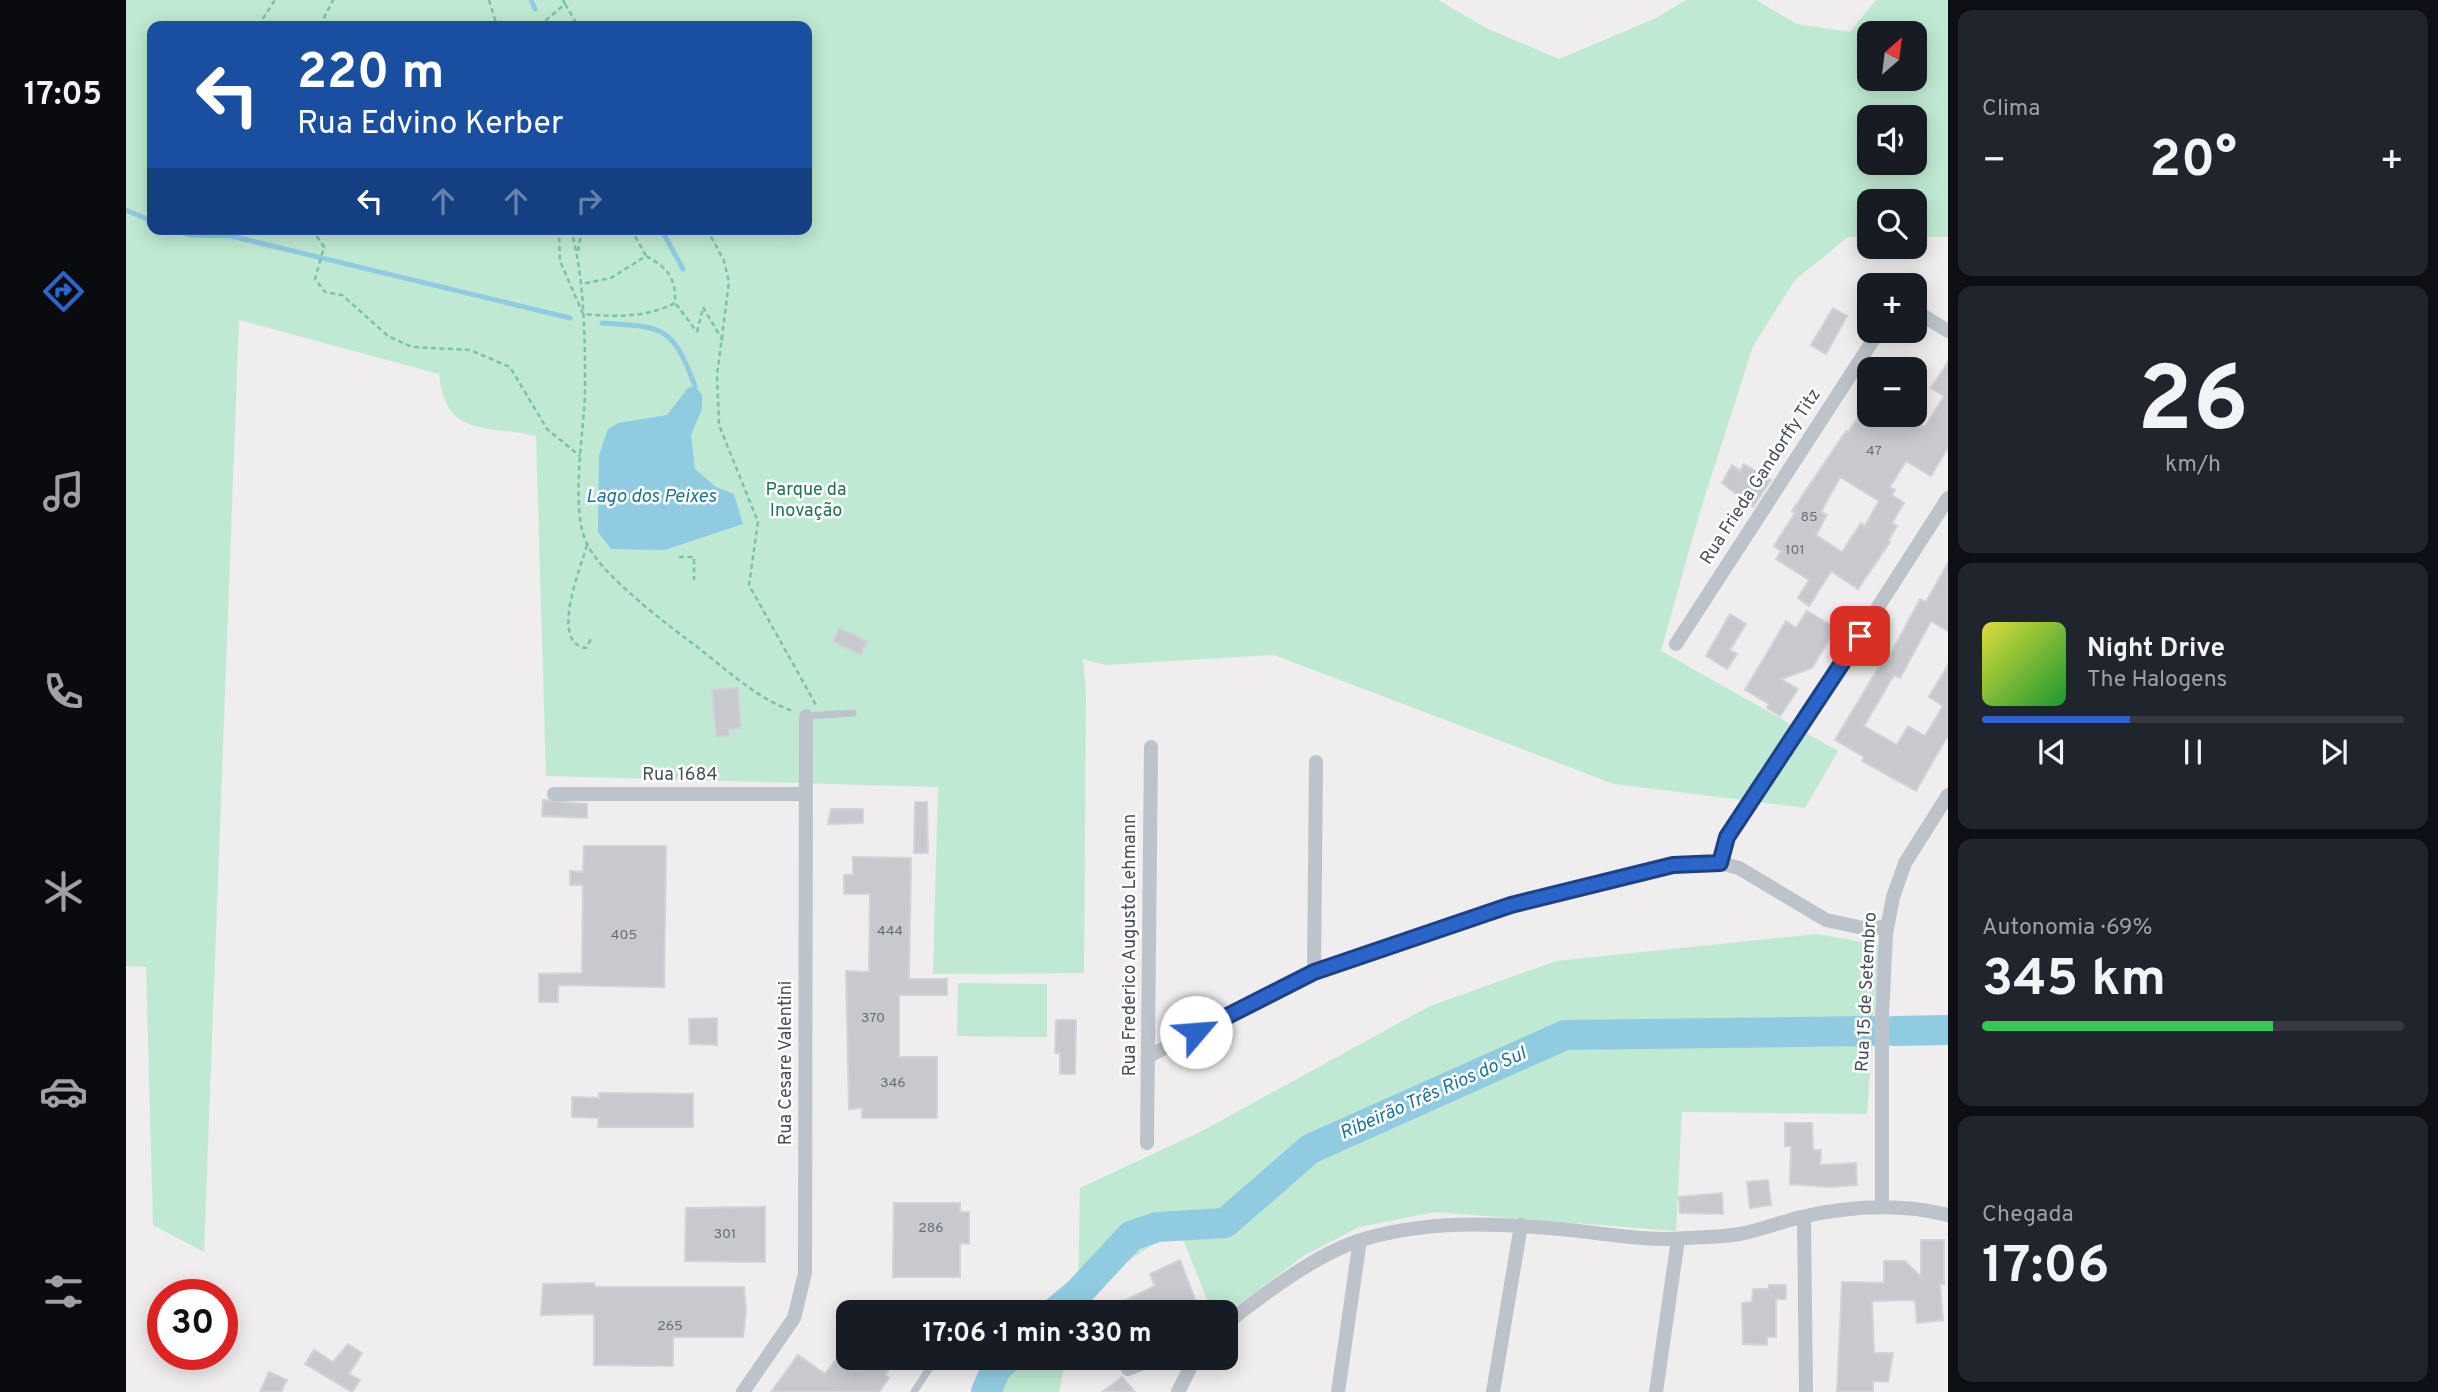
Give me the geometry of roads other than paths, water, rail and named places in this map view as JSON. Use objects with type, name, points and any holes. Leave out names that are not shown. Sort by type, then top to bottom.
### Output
[{"type":"street","points":[[1927,318],[1948,331]]},
{"type":"street","name":"Rua Frieda Gandorffy Titz","points":[[1676,644],[1871,343]]},
{"type":"street","points":[[1720,863],[1727,837],[1948,498]]},
{"type":"street","name":"Rua Cesare Valentini","points":[[743,1392],[794,1318],[805,1273],[806,794],[811,715]]},
{"type":"street","name":"Rua Frederico Augusto Lehmann","points":[[1147,1143],[1151,747]]},
{"type":"street","points":[[1314,972],[1317,762]]},
{"type":"street","name":"Rua 1684","points":[[554,794],[806,794]]},
{"type":"street","name":"Rua 15 de Setembro","points":[[1882,1206],[1882,1014],[1887,927],[1893,897],[1905,863],[1948,795]]},
{"type":"street","points":[[1149,1056],[1314,972],[1511,905],[1673,865],[1720,863],[1739,868],[1826,920],[1863,928],[1887,927]]},
{"type":"street","points":[[1238,1315],[1300,1271],[1360,1240],[1460,1223],[1678,1239],[1740,1234],[1804,1217],[1882,1206],[1920,1208],[1948,1215]]},
{"type":"street","points":[[1804,1217],[1806,1392]]},
{"type":"street","points":[[1493,1392],[1521,1226]]},
{"type":"street","points":[[1656,1392],[1678,1239]]},
{"type":"street","points":[[1338,1392],[1360,1240]]},
{"type":"street","points":[[1178,1392],[1189,1370]]},
{"type":"lane","points":[[811,715],[853,713]]},
{"type":"lane","points":[[914,1392],[928,1370]]},
{"type":"water","name":"Lago dos Peixes","points":[[695,386],[702,395],[702,409],[691,435],[695,469],[716,487],[734,494],[743,524],[665,550],[611,549],[598,532],[599,455],[608,429],[618,423],[667,415],[688,388]]},
{"type":"waterway","points":[[531,0],[535,9]]},
{"type":"waterway","points":[[126,210],[147,219]]},
{"type":"waterway","points":[[189,235],[231,236],[570,318]]},
{"type":"waterway","points":[[664,235],[683,269]]},
{"type":"waterway","points":[[602,323],[639,326],[663,333],[679,351],[695,386]]},
{"type":"waterway","name":"Ribeirão Três Rios do Sul","points":[[1894,1031],[1948,1030]]},
{"type":"waterway","name":"Ribeirão Três Rios do Sul","points":[[1070,1300],[1131,1236],[1157,1227],[1225,1223],[1310,1149],[1565,1035],[1871,1031]]},
{"type":"waterway","name":"Ribeirão Três Rios do Sul","points":[[986,1392],[996,1370]]},
{"type":"park label","name":"Parque da Inovação","points":[[806,500]]}]
